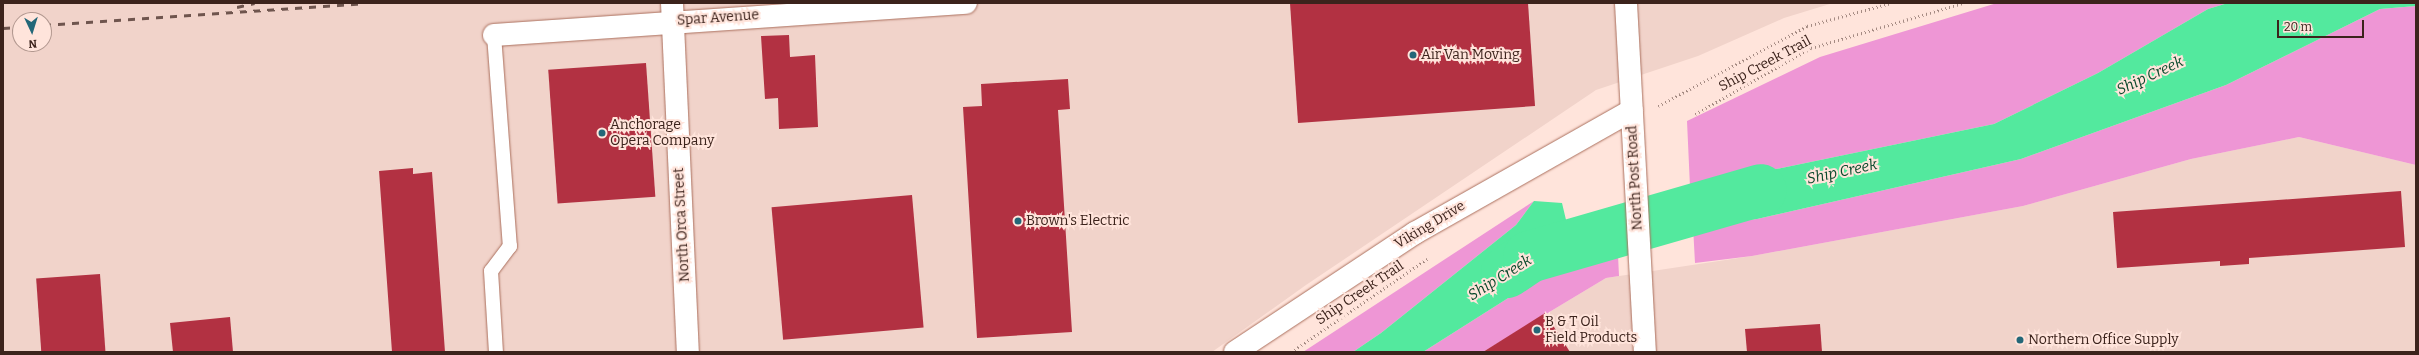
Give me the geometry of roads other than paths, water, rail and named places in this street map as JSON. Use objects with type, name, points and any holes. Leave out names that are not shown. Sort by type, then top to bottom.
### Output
[{"type":"street","name":"Spar Avenue","points":[[494,35],[672,12],[966,3]]},
{"type":"street","name":"North Post Road","points":[[1626,3],[1644,352]]},
{"type":"street","name":"North Orca Street","points":[[672,12],[688,352]]},
{"type":"street","name":"Viking Drive","points":[[1235,352],[1415,233],[1632,110]]},
{"type":"lane","points":[[494,35],[510,246],[491,271],[496,352]]},
{"type":"water","points":[[2228,3],[2416,3],[2416,6],[2380,9],[2226,85],[2021,159],[1757,219],[1693,226],[1690,187],[1994,124],[2098,73],[2208,9]]},
{"type":"water","points":[[1534,201],[1562,203],[1576,262],[1562,264],[1423,352],[1353,352],[1381,333],[1516,225]]},
{"type":"waterway","name":"Ship Creek","points":[[1507,272],[1529,257],[1761,190]]},
{"type":"railway","points":[[237,7],[255,3]]},
{"type":"railway","points":[[52,24],[364,3]]},
{"type":"railway","points":[[3,28],[12,27]]},
{"type":"place","name":"Air Van Moving","points":[[1413,55]]},
{"type":"place","name":"Anchorage Opera Company","points":[[602,133]]},
{"type":"place","name":"Brown's Electric","points":[[1018,221]]},
{"type":"place","name":"B & T Oil Field Products","points":[[1537,330]]},
{"type":"place","name":"Northern Office Supply","points":[[2020,340]]}]
